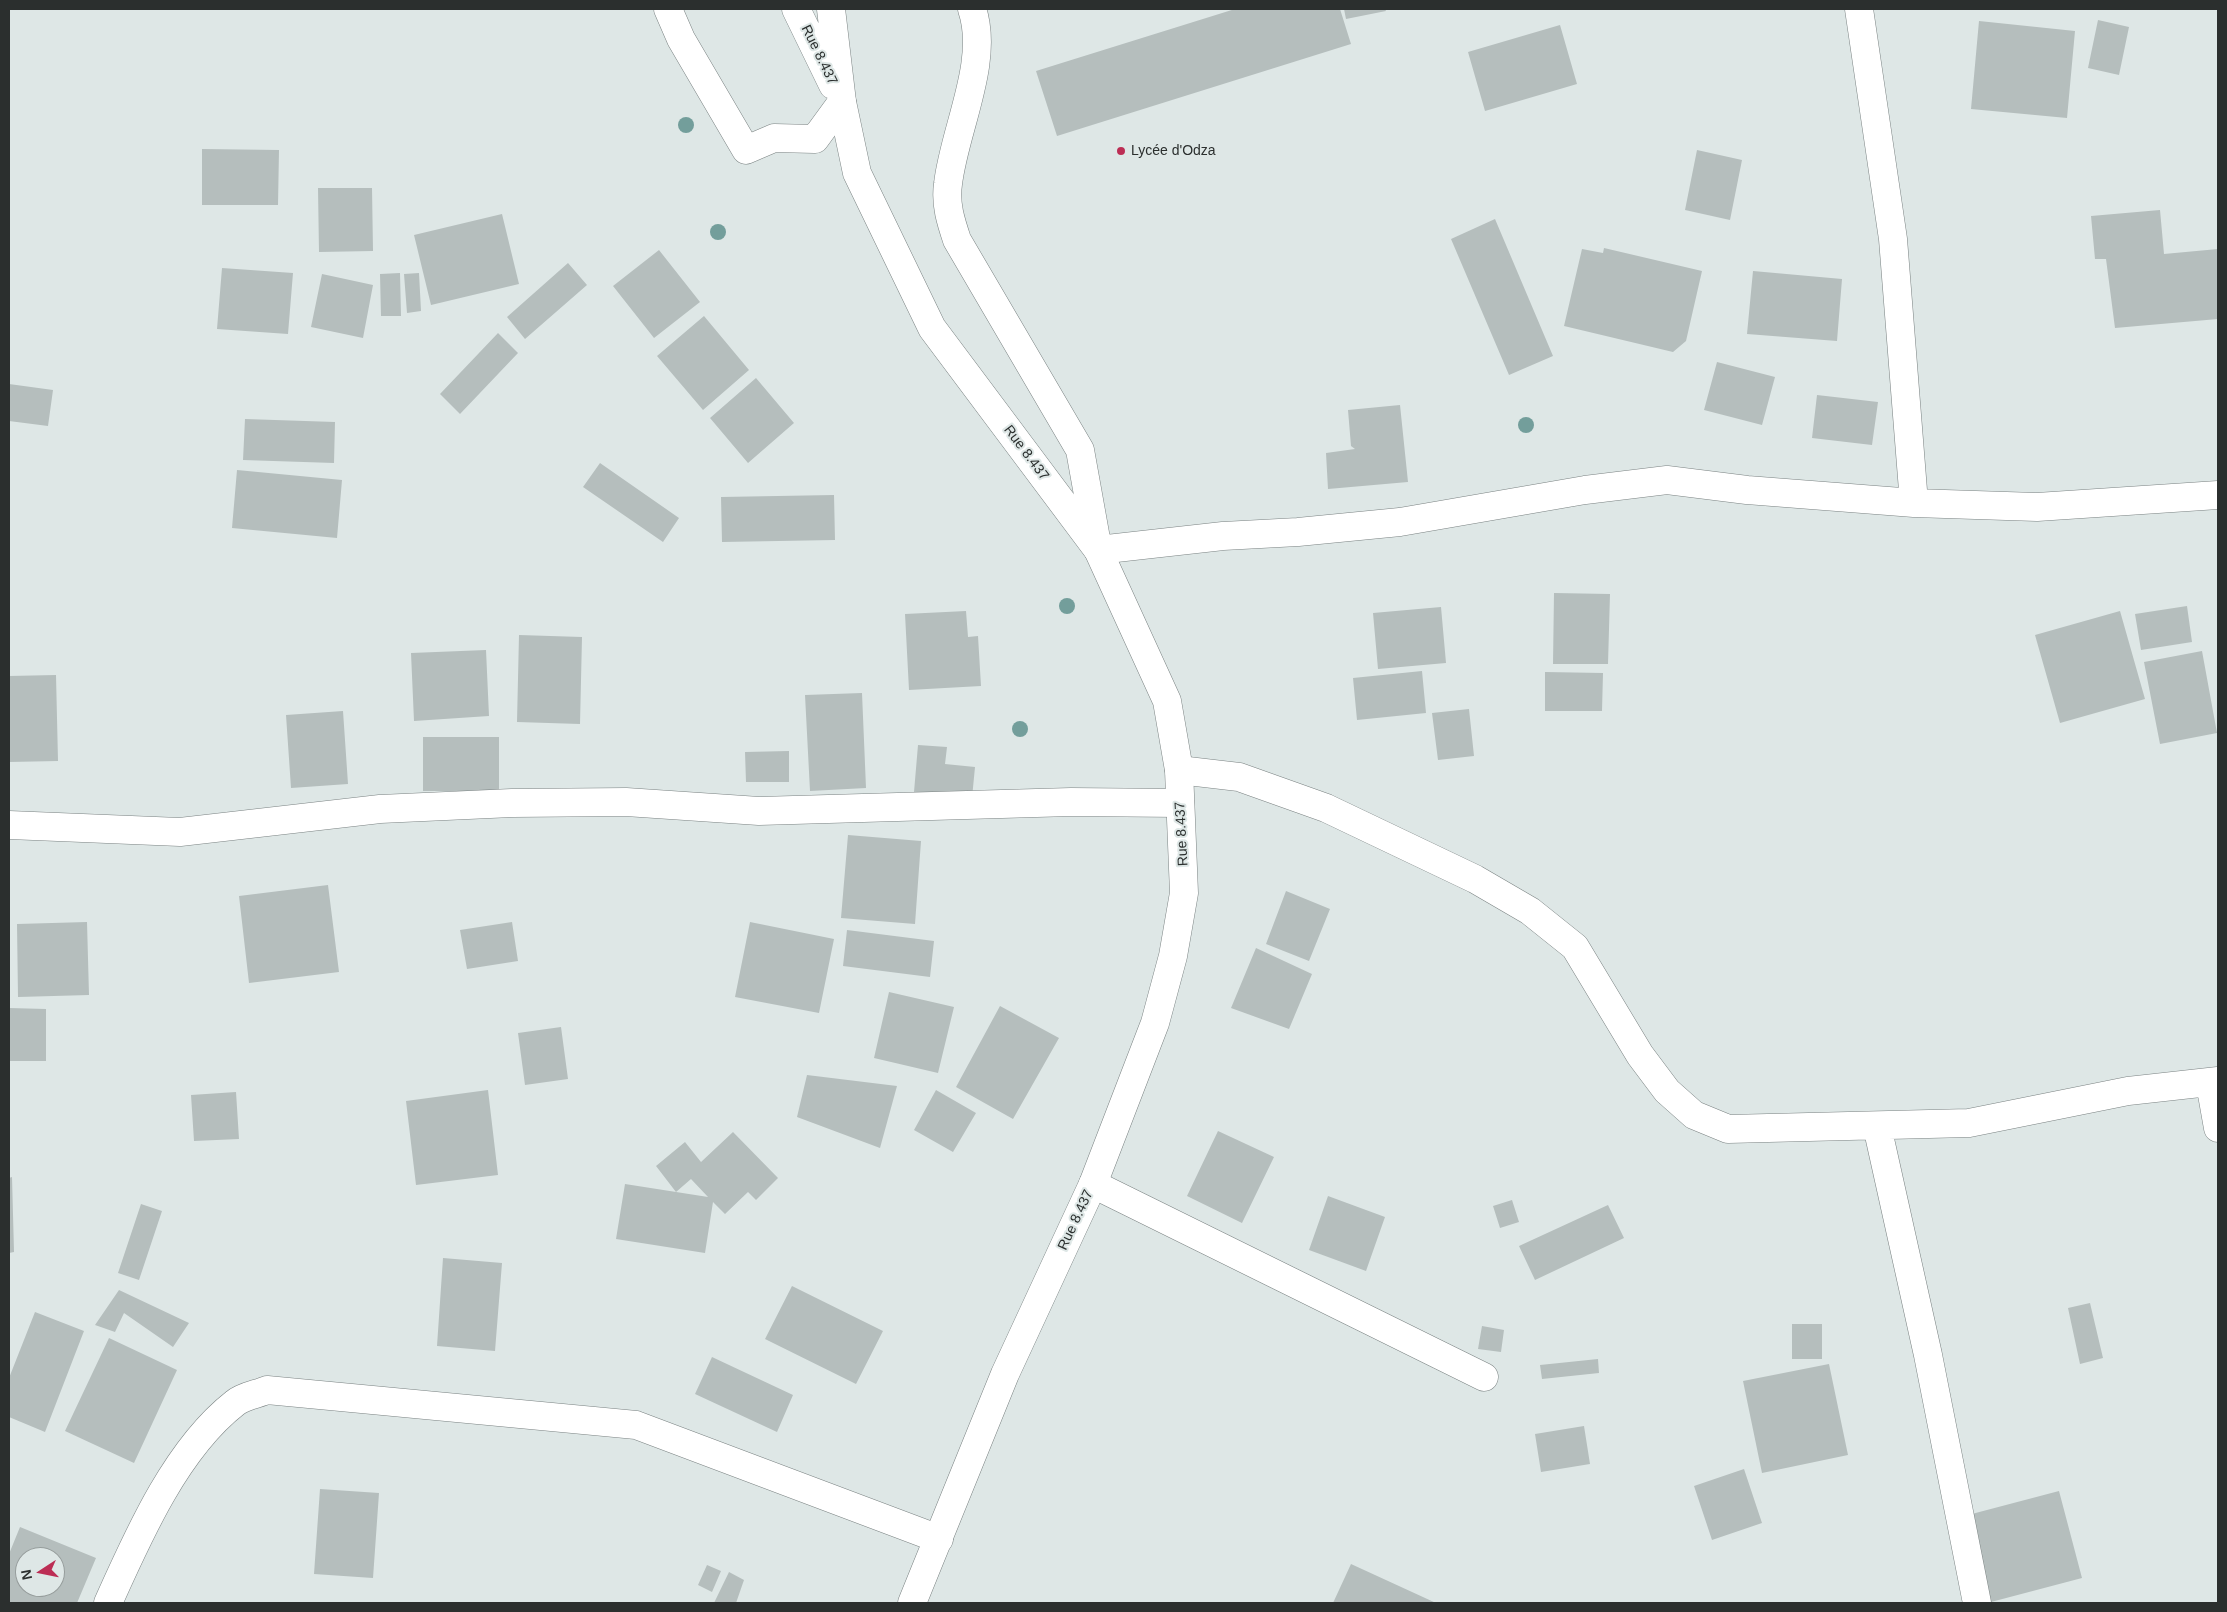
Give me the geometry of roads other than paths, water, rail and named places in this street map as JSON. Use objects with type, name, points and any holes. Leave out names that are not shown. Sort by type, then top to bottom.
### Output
[{"type":"street","points":[[668,9],[681,39],[746,150],[774,138],[815,139],[842,102]]},
{"type":"street","name":"Rue 8.437","points":[[796,9],[842,102]]},
{"type":"street","name":"Rue 8.437","points":[[831,9],[842,102],[857,173],[932,328],[1098,550],[1167,701],[1179,770],[1184,894],[1173,956],[1155,1023],[1093,1184],[1005,1374],[912,1603]]},
{"type":"street","points":[[972,9],[977,33],[975,64],[948,185],[949,214],[958,240],[1080,450],[1098,550],[1223,536],[1298,532],[1400,522],[1585,490],[1667,480],[1747,490],[1914,503],[2037,507],[2218,495]]},
{"type":"street","points":[[1859,9],[1893,239],[1914,503]]},
{"type":"street","points":[[1179,770],[1240,777],[1326,808],[1475,879],[1530,911],[1575,947],[1640,1055],[1666,1091],[1694,1115],[1728,1129],[1968,1123],[2128,1091],[2214,1082],[2218,1128]]},
{"type":"street","points":[[9,826],[180,832],[380,809],[512,803],[626,802],[760,811],[1071,802],[1180,804]]},
{"type":"street","points":[[1877,1126],[1928,1354],[1976,1603]]},
{"type":"street","points":[[1093,1184],[1484,1377]]},
{"type":"street","points":[[108,1603],[146,1517],[198,1439],[236,1402],[267,1390],[636,1425],[939,1539]]},
{"type":"place","name":"Lycée d'Odza","points":[[1121,151]]}]
